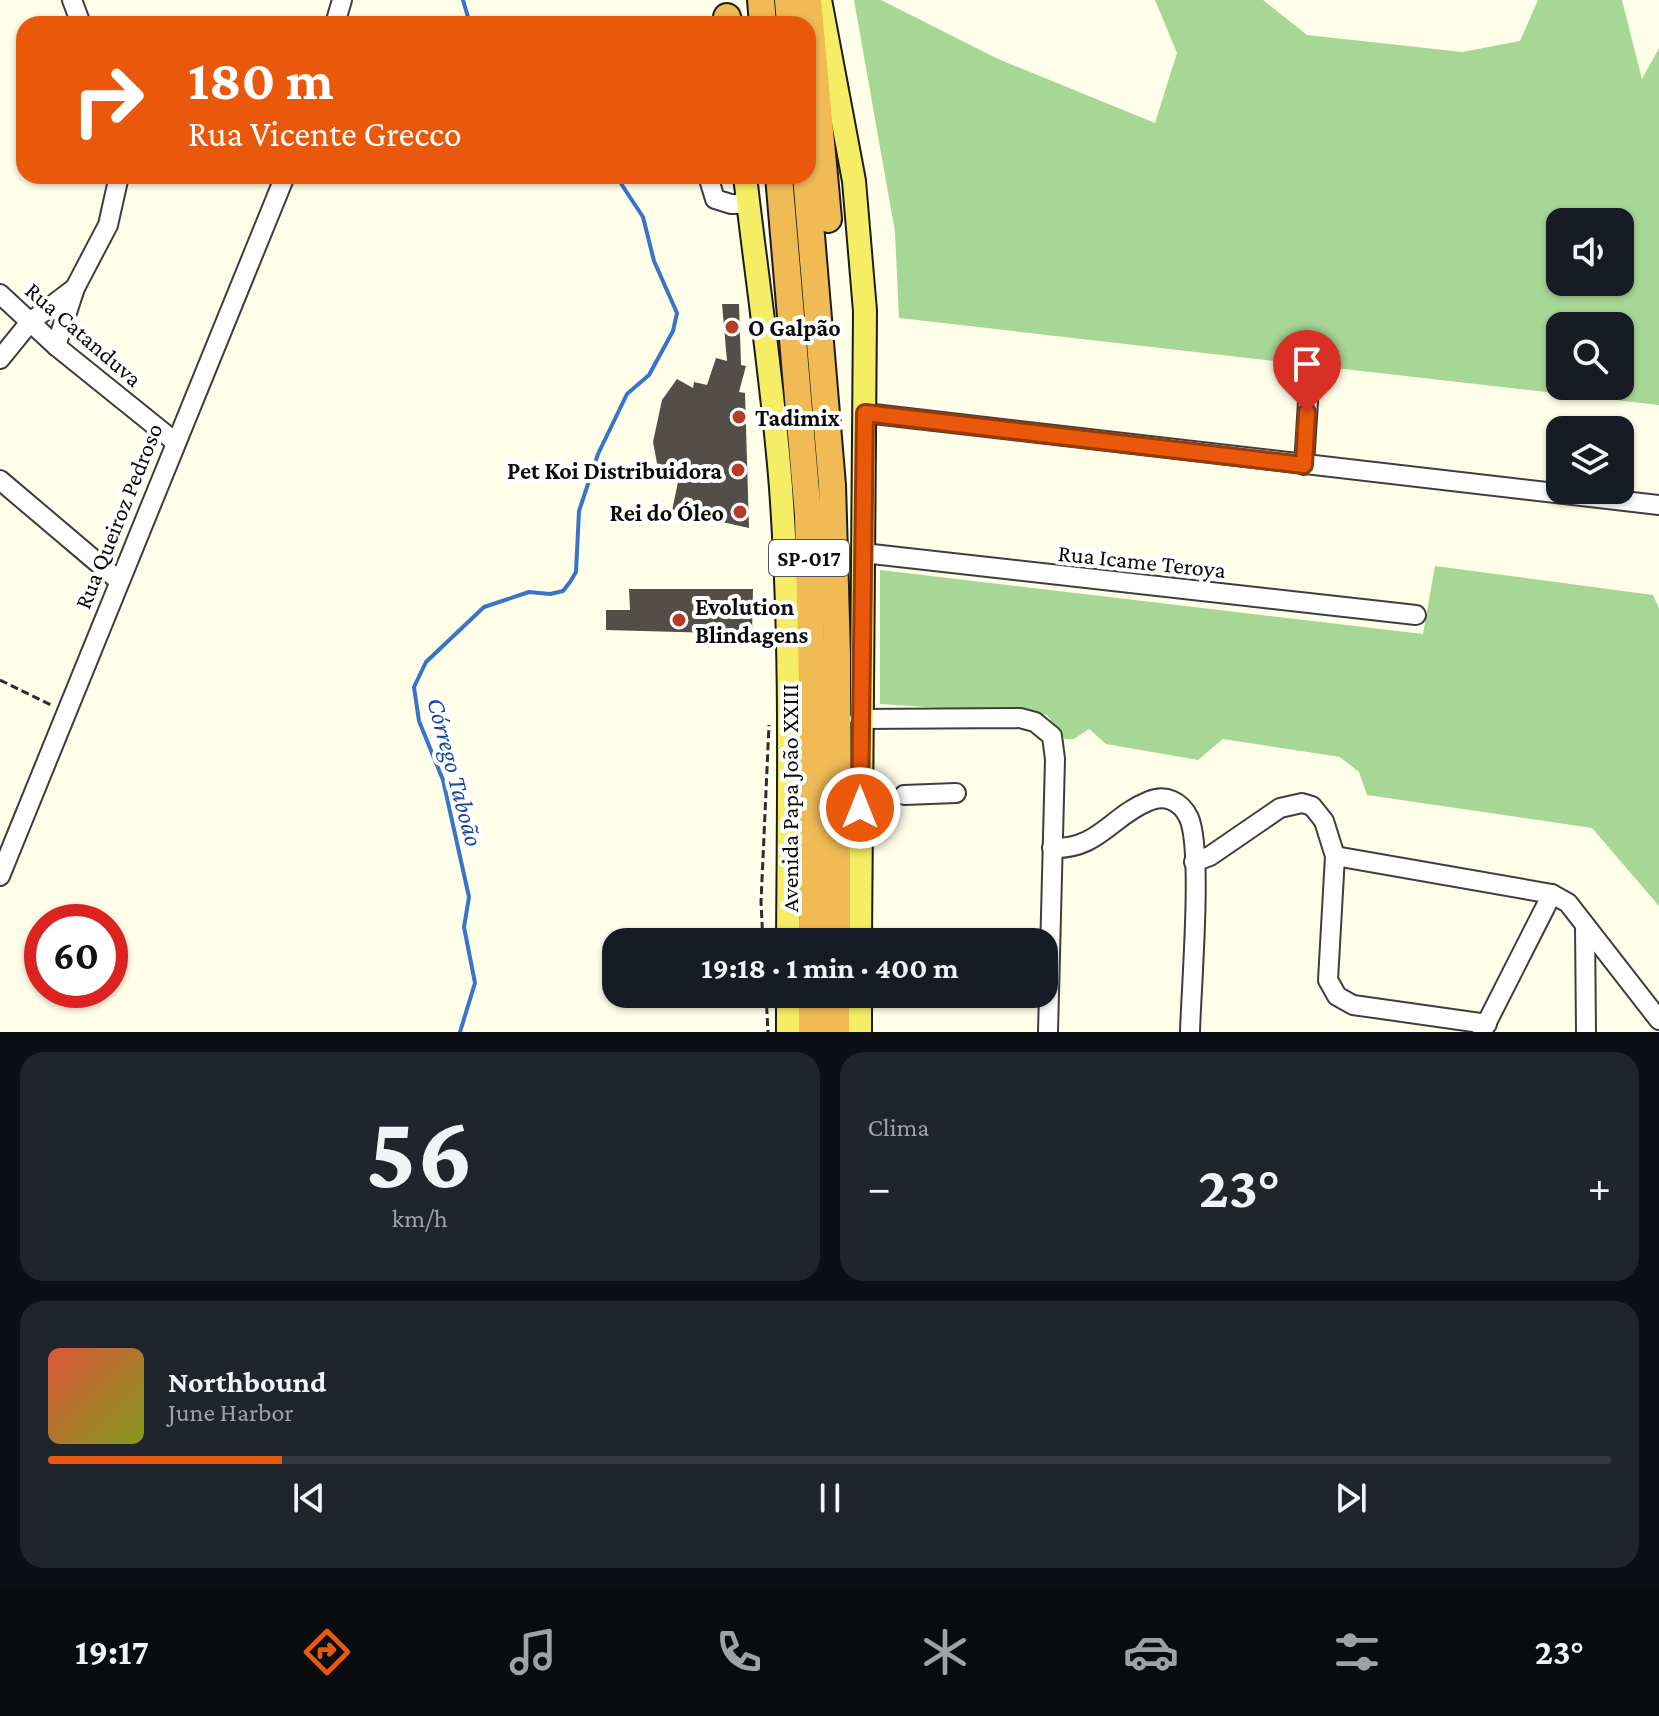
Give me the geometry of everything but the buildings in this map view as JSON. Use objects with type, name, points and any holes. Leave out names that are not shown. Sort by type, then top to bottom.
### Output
[{"type":"highway","points":[[816,90],[830,275],[821,322]]},
{"type":"highway","points":[[767,184],[777,254],[794,321]]},
{"type":"highway","name":"Avenida Papa João XXIII","points":[[780,184],[794,321],[811,610],[812,928]]},
{"type":"highway","name":"Avenida Papa João XXIII","points":[[807,184],[821,322],[836,570],[837,928]]},
{"type":"highway","points":[[812,1008],[812,1032]]},
{"type":"highway","points":[[836,1008],[836,1032]]},
{"type":"main road","points":[[820,0],[848,135],[860,233],[865,413],[859,719],[860,928]]},
{"type":"main road","name":"Avenida Papa João XXIII","points":[[746,184],[772,384],[784,533],[788,636],[788,928]]},
{"type":"main road","points":[[788,1008],[788,1032]]},
{"type":"main road","points":[[860,1008],[860,1032]]},
{"type":"street","points":[[56,346],[75,288],[108,225],[117,184]]},
{"type":"street","name":"Rua Queiroz Pedroso","points":[[0,876],[4,853],[67,713],[174,441],[282,184]]},
{"type":"street","points":[[710,184],[715,199],[731,204],[748,204]]},
{"type":"street","points":[[0,359],[30,322],[75,288]]},
{"type":"street","name":"Rua Catanduva","points":[[0,294],[56,346],[174,441]]},
{"type":"street","points":[[1304,465],[1309,386]]},
{"type":"street","points":[[865,413],[1659,505]]},
{"type":"street","points":[[0,480],[118,580]]},
{"type":"street","name":"Rua Icame Teroya","points":[[863,553],[1416,615]]},
{"type":"street","points":[[859,719],[1020,718],[1040,725],[1052,736],[1048,1032]]},
{"type":"street","points":[[904,795],[956,793]]},
{"type":"street","points":[[1052,848],[1083,846],[1140,804],[1161,798],[1171,800],[1185,812],[1193,840],[1194,862],[1190,1032]]},
{"type":"street","points":[[1194,862],[1210,856],[1280,808],[1302,803],[1319,813],[1335,856],[1327,975],[1337,996],[1353,1005],[1484,1028],[1552,894]]},
{"type":"street","points":[[1193,840],[1227,843]]},
{"type":"street","points":[[1335,856],[1552,894],[1568,903],[1659,1020]]},
{"type":"street","points":[[1585,925],[1586,1032]]},
{"type":"path","points":[[0,680],[67,713]]},
{"type":"path","points":[[762,928],[769,722]]},
{"type":"path","points":[[767,1008],[768,1032]]},
{"type":"green space","points":[[854,0],[881,0],[998,59],[1155,123],[1177,53],[1155,0],[1263,0],[1307,35],[1462,52],[1520,41],[1538,0],[1622,0],[1642,79],[1659,48],[1659,405],[1615,400],[1634,400],[1634,312],[1546,312],[1546,392],[899,318],[895,232]]},
{"type":"green space","points":[[1435,566],[1653,595],[1659,608],[1659,906],[1592,828],[1367,795],[1359,772],[1340,757],[1223,739],[1198,760],[1106,744],[1089,729],[1074,739],[1065,739],[1047,715],[880,704],[880,570],[1423,634]]},
{"type":"waterway","name":"Córrego Taboão","points":[[463,0],[468,16]]},
{"type":"waterway","name":"Córrego Taboão","points":[[460,1032],[475,983],[464,927],[469,897],[443,780],[419,721],[414,687],[426,662],[484,607],[529,592],[550,594],[563,591],[576,572],[579,511],[598,454],[627,394],[649,375],[673,331],[677,313],[654,261],[643,217],[621,184]]},
{"type":"place","name":"O Galpão","points":[[732,327]]},
{"type":"place","name":"Tadimix","points":[[739,417]]},
{"type":"place","name":"Pet Koi Distribuidora","points":[[738,470]]},
{"type":"place","name":"Rei do Óleo","points":[[740,512]]},
{"type":"place","name":"Evolution Blindagens","points":[[679,620]]},
{"type":"route","points":[[860,808],[865,413],[1304,465],[1307,412]]}]
